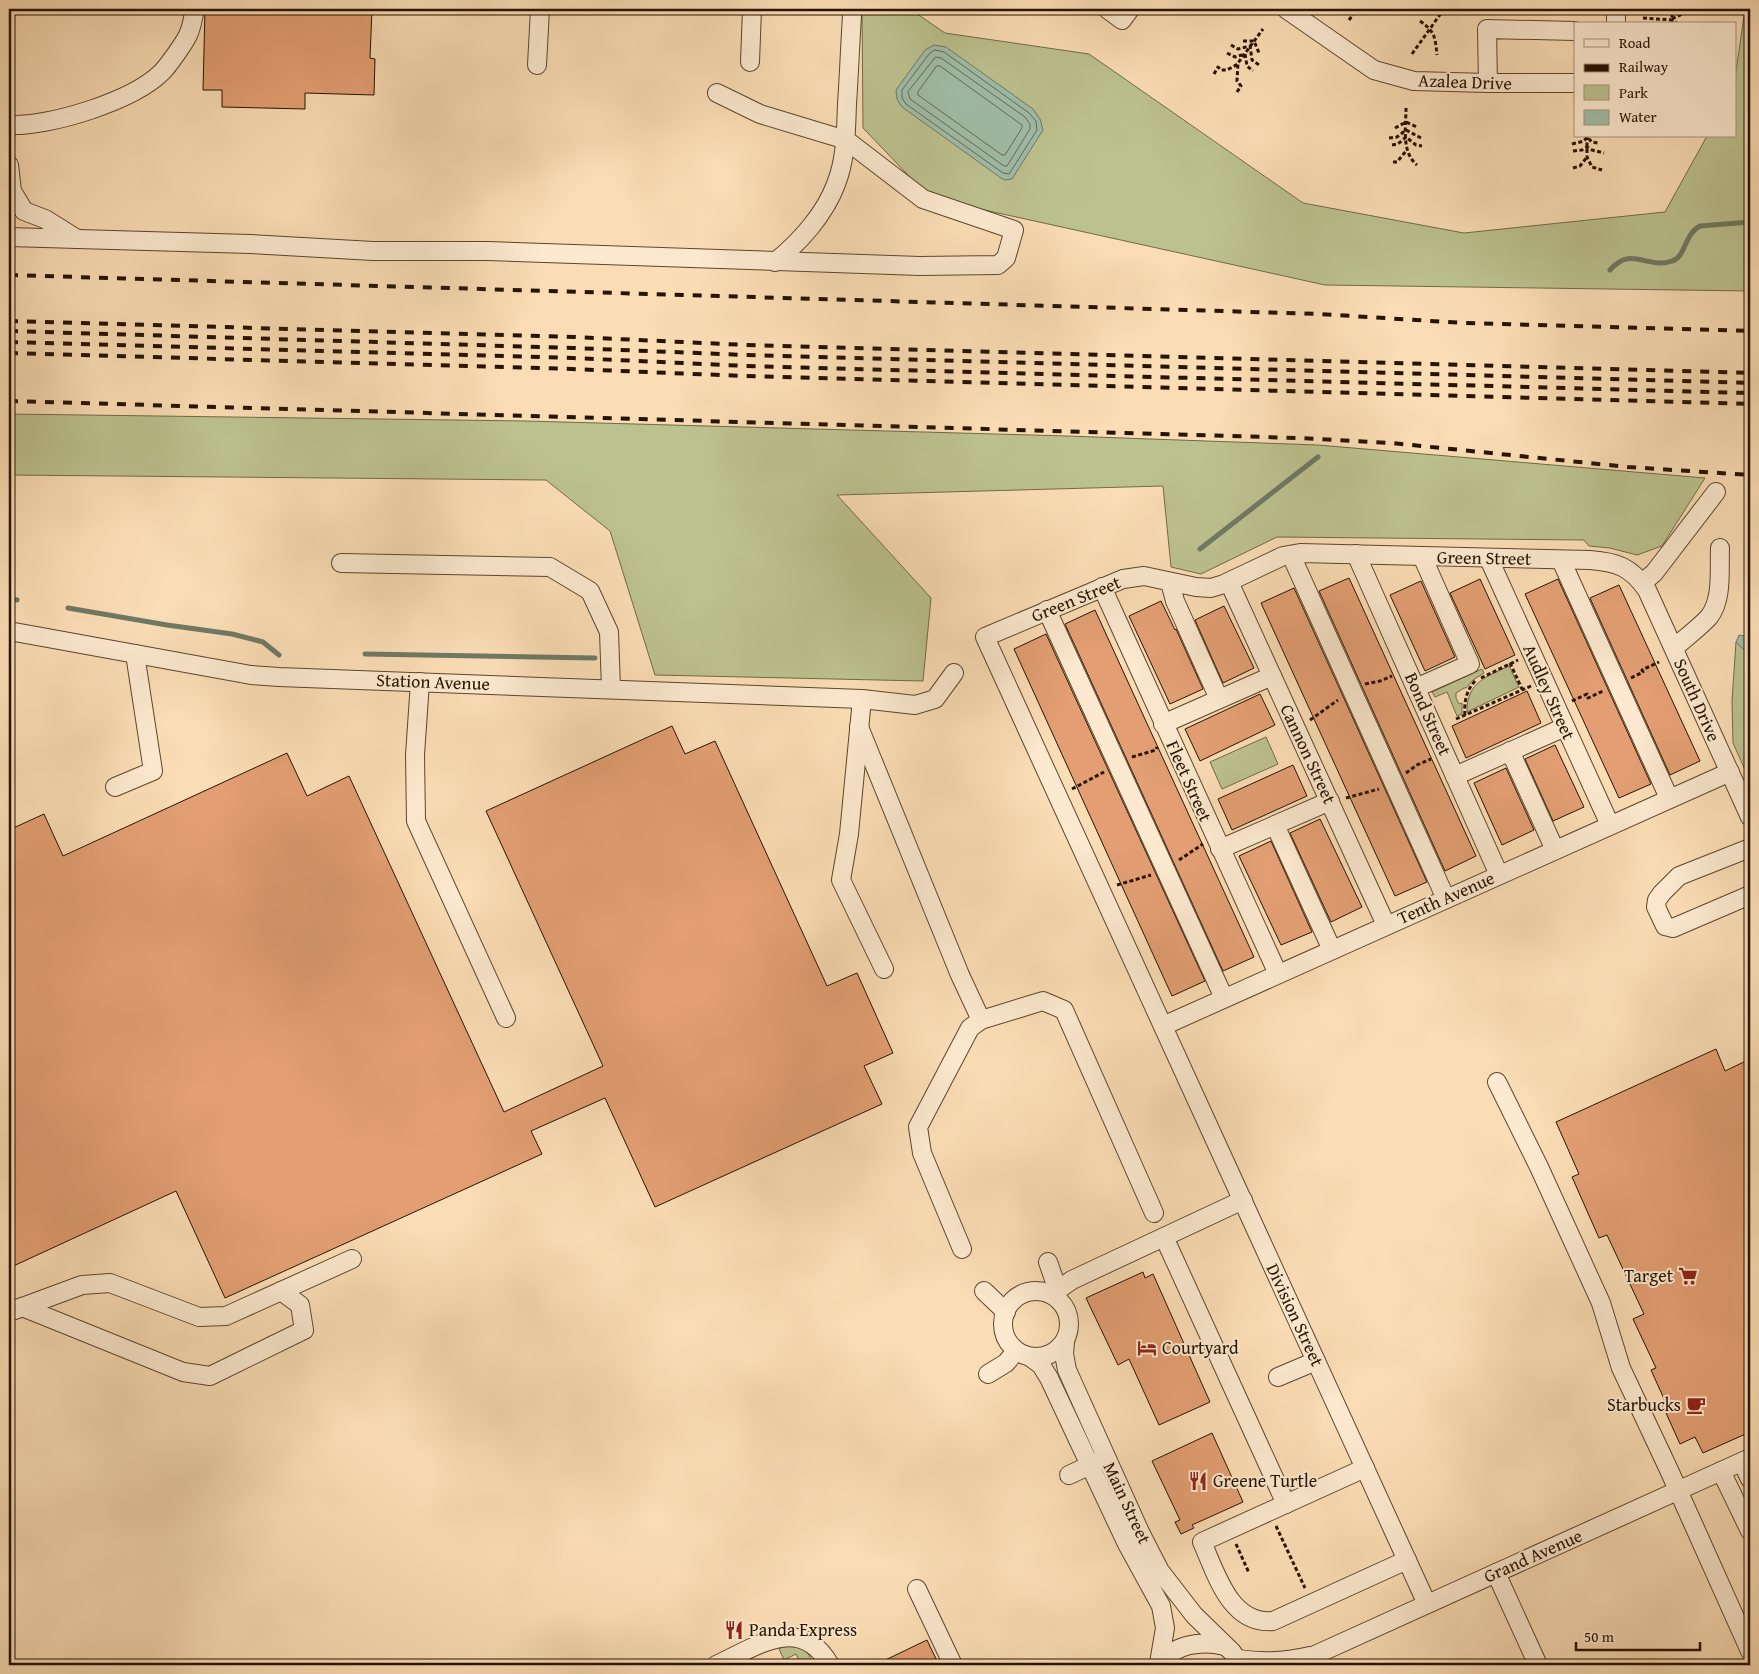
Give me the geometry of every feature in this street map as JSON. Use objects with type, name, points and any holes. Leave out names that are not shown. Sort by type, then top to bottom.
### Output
[{"type":"street","points":[[9,125],[56,119],[131,94],[162,72],[188,35],[195,9]]},
{"type":"street","points":[[537,65],[540,9]]},
{"type":"street","points":[[750,62],[752,9]]},
{"type":"street","points":[[775,262],[792,248],[821,213],[836,185],[842,165],[846,140],[852,16],[850,9]]},
{"type":"street","points":[[1107,9],[1122,20],[1130,9]]},
{"type":"street","name":"Azalea Drive","points":[[1286,9],[1374,70],[1414,81],[1574,83]]},
{"type":"street","points":[[1616,9],[1616,22]]},
{"type":"street","points":[[1488,83],[1487,29],[1574,31]]},
{"type":"street","points":[[9,237],[250,244],[373,251],[488,251],[939,266],[998,265],[1006,258],[1014,230],[923,199],[846,140],[760,114],[717,93]]},
{"type":"street","points":[[9,165],[12,191],[24,211],[45,219],[76,239]]},
{"type":"street","points":[[1642,583],[1654,573],[1716,492]]},
{"type":"street","points":[[1674,648],[1709,617],[1714,607],[1718,597],[1720,548]]},
{"type":"street","points":[[1291,554],[1446,899]]},
{"type":"street","name":"Green Street","points":[[1163,1026],[985,637],[1114,582],[1144,576],[1204,588],[1218,586],[1291,554],[1601,561],[1618,564],[1632,571],[1642,583]]},
{"type":"street","name":"Bond Street","points":[[1356,554],[1499,875]]},
{"type":"street","points":[[1416,688],[1470,664],[1422,556]]},
{"type":"street","name":"Audley Street","points":[[1489,559],[1610,825]]},
{"type":"street","points":[[1561,560],[1669,798]]},
{"type":"street","points":[[341,563],[550,567],[590,591],[609,632],[611,689]]},
{"type":"street","points":[[1170,582],[1174,601],[1219,700]]},
{"type":"street","name":"Cannon Street","points":[[1229,582],[1272,676],[1338,800],[1386,925]]},
{"type":"street","name":"South Drive","points":[[1642,583],[1674,648],[1750,817]]},
{"type":"street","name":"Fleet Street","points":[[1102,587],[1163,724],[1213,846],[1278,974]]},
{"type":"street","points":[[1047,610],[1224,998]]},
{"type":"street","name":"Station Avenue","points":[[9,631],[251,675],[862,699],[916,704],[935,699],[954,673]]},
{"type":"street","points":[[116,787],[153,771],[135,654]]},
{"type":"street","points":[[1163,724],[1272,676]]},
{"type":"street","points":[[420,682],[415,755],[416,821],[506,1018]]},
{"type":"street","points":[[862,699],[849,834],[841,880],[884,969]]},
{"type":"street","points":[[859,727],[980,1020]]},
{"type":"street","points":[[1455,776],[1564,727]]},
{"type":"street","points":[[1510,751],[1554,850]]},
{"type":"street","name":"Tenth Avenue","points":[[1163,1026],[1730,772]]},
{"type":"street","points":[[1213,846],[1276,825],[1338,800]]},
{"type":"street","points":[[1276,825],[1332,950]]},
{"type":"street","points":[[1750,848],[1679,876],[1662,893],[1657,900],[1656,907],[1665,926],[1673,928],[1750,895]]},
{"type":"street","points":[[962,1248],[922,1153],[918,1127],[970,1028],[980,1020],[1043,1001],[1064,1010],[1154,1213]]},
{"type":"street","name":"Division Street","points":[[1163,1026],[1427,1604]]},
{"type":"street","points":[[1496,1082],[1539,1167],[1601,1303],[1621,1368],[1750,1651]]},
{"type":"street","points":[[1054,1296],[1059,1289],[1072,1280],[1243,1200]]},
{"type":"street","points":[[1164,1237],[1278,1508]]},
{"type":"street","points":[[15,1310],[82,1285],[110,1283],[199,1317],[226,1316],[352,1259]]},
{"type":"street","points":[[1048,1262],[1055,1282],[1054,1296]]},
{"type":"street","points":[[15,1310],[183,1372],[210,1376],[304,1330],[300,1305],[281,1291]]},
{"type":"street","points":[[1040,1291],[1054,1296],[1064,1306],[1069,1319],[1068,1335],[1065,1342],[1050,1353],[1038,1357],[1023,1354],[1005,1335],[1003,1321],[1006,1312],[1013,1301],[1026,1294],[1040,1291]]},
{"type":"street","points":[[984,1292],[1006,1312]]},
{"type":"street","name":"Main Street","points":[[1065,1342],[1064,1354],[1067,1370],[1140,1532],[1163,1575],[1194,1615],[1240,1662]]},
{"type":"street","points":[[988,1374],[1023,1354]]},
{"type":"street","name":"Main Street","points":[[1023,1354],[1041,1365],[1050,1378],[1127,1544],[1161,1606],[1165,1628],[1158,1664]]},
{"type":"street","points":[[1278,1377],[1316,1361]]},
{"type":"street","points":[[1069,1475],[1106,1458]]},
{"type":"street","points":[[1746,1460],[1750,1479]]},
{"type":"street","name":"Grand Avenue","points":[[1298,1665],[1315,1655],[1746,1460]]},
{"type":"street","points":[[1365,1468],[1202,1542],[1225,1593],[1238,1608],[1252,1618],[1266,1622],[1279,1619],[1407,1560]]},
{"type":"street","points":[[1721,1471],[1750,1531]]},
{"type":"street","points":[[1496,1573],[1538,1665]]},
{"type":"street","points":[[918,1589],[953,1665]]},
{"type":"street","points":[[716,1665],[770,1641],[785,1636],[793,1636],[809,1641],[816,1646],[830,1665]]},
{"type":"street","points":[[1158,1664],[1178,1649],[1191,1644],[1208,1643],[1225,1646]]},
{"type":"street","name":"Grand Avenue","points":[[1240,1662],[1274,1662],[1315,1655]]},
{"type":"path","points":[[1349,20],[1357,9]]},
{"type":"path","points":[[1412,54],[1444,9]]},
{"type":"path","points":[[1672,9],[1672,22]]},
{"type":"path","points":[[1643,18],[1672,22],[1692,9]]},
{"type":"path","points":[[1420,21],[1430,28],[1435,35],[1437,55]]},
{"type":"path","points":[[1214,74],[1218,67],[1221,70],[1228,70],[1238,63],[1263,28]]},
{"type":"path","points":[[1243,41],[1254,41]]},
{"type":"path","points":[[1254,41],[1259,53]]},
{"type":"path","points":[[1231,45],[1238,49],[1250,46]]},
{"type":"path","points":[[1250,46],[1252,60],[1258,65]]},
{"type":"path","points":[[1227,52],[1235,57],[1245,54]]},
{"type":"path","points":[[1245,54],[1246,66],[1252,71]]},
{"type":"path","points":[[1237,92],[1241,86],[1237,81],[1238,63]]},
{"type":"path","points":[[1406,108],[1406,150],[1411,160],[1417,165]]},
{"type":"path","points":[[1406,122],[1417,127]]},
{"type":"path","points":[[1395,128],[1406,122]]},
{"type":"path","points":[[1389,138],[1397,137],[1406,130]]},
{"type":"path","points":[[1406,130],[1421,138]]},
{"type":"path","points":[[1392,145],[1398,144],[1406,137]]},
{"type":"path","points":[[1406,137],[1416,145],[1422,146]]},
{"type":"path","points":[[1572,144],[1584,141],[1586,138]]},
{"type":"path","points":[[1573,168],[1580,166],[1586,157],[1587,138]]},
{"type":"path","points":[[1588,138],[1592,142],[1598,143]]},
{"type":"path","points":[[1573,151],[1582,150],[1587,147]]},
{"type":"path","points":[[1587,147],[1604,152]]},
{"type":"path","points":[[1393,162],[1397,162],[1406,150]]},
{"type":"path","points":[[1586,157],[1592,167],[1602,170]]},
{"type":"path","points":[[1465,715],[1465,697],[1474,682],[1520,659]]},
{"type":"path","points":[[1624,682],[1644,674],[1642,670],[1659,662]]},
{"type":"path","points":[[1510,663],[1522,689]]},
{"type":"path","points":[[1359,687],[1395,675]]},
{"type":"path","points":[[1456,719],[1532,685]]},
{"type":"path","points":[[1571,702],[1587,694],[1589,700],[1608,689]]},
{"type":"path","points":[[1310,720],[1343,697]]},
{"type":"path","points":[[1124,759],[1156,750],[1160,742]]},
{"type":"path","points":[[1400,778],[1417,765],[1433,758]]},
{"type":"path","points":[[1072,789],[1109,769]]},
{"type":"path","points":[[1338,800],[1385,787]]},
{"type":"path","points":[[1177,860],[1196,848],[1213,846]]},
{"type":"path","points":[[1116,886],[1156,873]]},
{"type":"path","points":[[1278,1508],[1312,1604]]},
{"type":"path","points":[[1230,1530],[1249,1573]]},
{"type":"green space","points":[[862,9],[910,9],[945,33],[1089,54],[1303,203],[1464,233],[1665,212],[1706,138],[1736,138],[1736,71],[1745,9],[1750,9],[1750,291],[1325,285],[930,198],[863,128]]},
{"type":"green space","points":[[9,414],[527,421],[1318,445],[1705,478],[1662,546],[1637,555],[1610,548],[1589,546],[1584,540],[1277,537],[1201,574],[1171,567],[1163,486],[837,495],[931,598],[923,681],[655,675],[610,531],[546,480],[9,475]]},
{"type":"green space","points":[[1736,642],[1750,656],[1750,665],[1746,675],[1746,691],[1750,704],[1750,781],[1733,743],[1732,701]]},
{"type":"green space","points":[[1509,666],[1519,687],[1467,712],[1470,694],[1474,687],[1486,677]]},
{"type":"green space","points":[[1482,669],[1484,673],[1473,680],[1466,688],[1456,693],[1459,704],[1462,703],[1462,714],[1457,716],[1447,692],[1435,697],[1432,692]]},
{"type":"green space","points":[[1266,737],[1278,764],[1222,789],[1210,762]]},
{"type":"green space","points":[[787,1645],[802,1648],[811,1659],[805,1665],[801,1665],[796,1654],[784,1660],[779,1649]]},
{"type":"water","points":[[934,45],[946,47],[1033,109],[1040,119],[1043,130],[1012,179],[1005,180],[1001,178],[902,107],[897,99],[896,90],[925,50]]},
{"type":"water","points":[[1739,635],[1750,637],[1750,656],[1736,642]]},
{"type":"water","points":[[1750,665],[1750,704],[1747,675]]},
{"type":"building","points":[[205,9],[372,9],[370,58],[375,59],[374,95],[305,93],[305,109],[222,107],[222,90],[203,90]]},
{"type":"building","points":[[1349,578],[1476,856],[1445,871],[1319,591]]},
{"type":"building","points":[[1480,579],[1515,655],[1485,669],[1450,593]]},
{"type":"building","points":[[1558,579],[1651,784],[1619,798],[1525,594]]},
{"type":"building","points":[[1421,581],[1455,657],[1425,671],[1390,595]]},
{"type":"building","points":[[1619,585],[1700,761],[1670,775],[1590,598]]},
{"type":"building","points":[[1294,588],[1427,882],[1395,896],[1261,603]]},
{"type":"building","points":[[1161,601],[1203,689],[1170,704],[1129,616]]},
{"type":"building","points":[[1224,606],[1254,668],[1223,683],[1195,620]]},
{"type":"building","points":[[1095,610],[1254,957],[1223,971],[1065,624]]},
{"type":"building","points":[[1046,634],[1205,981],[1172,996],[1014,649]]},
{"type":"building","points":[[1527,691],[1541,723],[1466,758],[1452,726]]},
{"type":"building","points":[[1260,694],[1275,725],[1200,761],[1185,729]]},
{"type":"building","points":[[672,726],[685,754],[715,741],[827,986],[857,973],[893,1053],[864,1066],[882,1104],[655,1207],[605,1098],[531,1131],[542,1154],[225,1298],[176,1191],[9,1268],[9,830],[44,814],[63,856],[287,753],[307,796],[349,776],[504,1112],[603,1066],[486,811]]},
{"type":"building","points":[[1555,745],[1584,807],[1553,821],[1525,759]]},
{"type":"building","points":[[1293,765],[1307,796],[1232,830],[1218,799]]},
{"type":"building","points":[[1506,768],[1534,830],[1502,845],[1474,783]]},
{"type":"building","points":[[1320,819],[1362,907],[1331,922],[1290,833]]},
{"type":"building","points":[[1271,841],[1312,932],[1281,945],[1239,856]]},
{"type":"building","name":"Target","points":[[1716,1049],[1725,1071],[1750,1059],[1750,1432],[1703,1453],[1695,1437],[1680,1444],[1661,1402],[1665,1401],[1651,1370],[1656,1368],[1633,1319],[1644,1314],[1607,1235],[1599,1238],[1572,1177],[1579,1174],[1556,1122]]},
{"type":"building","name":"Courtyard","points":[[1143,1272],[1145,1278],[1153,1274],[1210,1402],[1159,1425],[1129,1359],[1118,1365],[1086,1298]]},
{"type":"building","name":"Greene Turtle","points":[[1212,1433],[1243,1502],[1192,1525],[1194,1528],[1181,1534],[1175,1522],[1180,1520],[1152,1461]]},
{"type":"building","points":[[927,1640],[939,1665],[875,1665]]},
{"type":"waterway","points":[[1610,270],[1625,259],[1655,263],[1677,259],[1691,234],[1700,226],[1750,222]]},
{"type":"waterway","points":[[1200,549],[1318,457]]},
{"type":"waterway","points":[[9,598],[17,600]]},
{"type":"waterway","points":[[68,608],[232,634],[263,642],[279,655]]},
{"type":"waterway","points":[[365,654],[595,658]]},
{"type":"railway","points":[[9,275],[1320,314],[1464,323],[1750,331]]},
{"type":"railway","points":[[9,321],[574,337],[746,345],[1750,373]]},
{"type":"railway","points":[[9,331],[746,355],[1750,383]]},
{"type":"railway","points":[[9,342],[573,358],[746,366],[1750,393]]},
{"type":"railway","points":[[9,353],[1750,404]]},
{"type":"railway","points":[[9,401],[1299,438],[1392,443],[1628,467],[1750,475]]},
{"type":"place","name":"Target","points":[[1688,1276]]},
{"type":"place","name":"Courtyard","points":[[1147,1348]]},
{"type":"place","name":"Starbucks","points":[[1696,1405]]},
{"type":"place","name":"Greene Turtle","points":[[1198,1481]]},
{"type":"place","name":"Panda Express","points":[[734,1630]]}]
